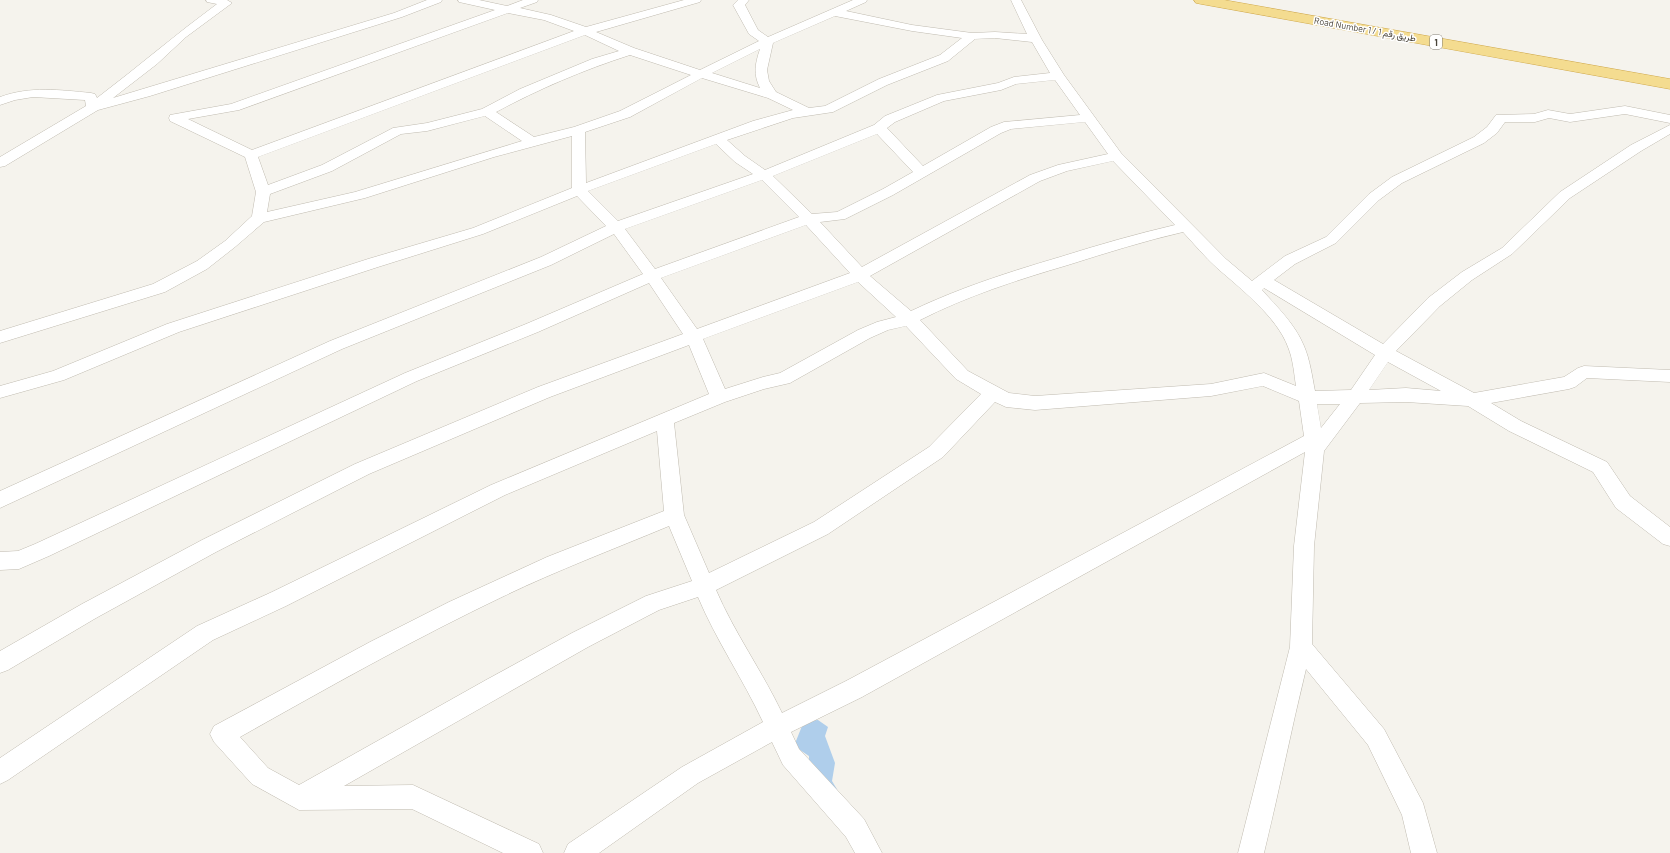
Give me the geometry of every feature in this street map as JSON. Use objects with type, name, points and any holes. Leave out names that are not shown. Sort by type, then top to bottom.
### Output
[{"type":"highway","name":"Road Number 1 / طريق رقم 1","points":[[1201,0],[1670,84]]},
{"type":"street","points":[[0,163],[93,107],[125,81],[150,64],[182,35],[226,3],[211,0]]},
{"type":"street","points":[[93,107],[146,93],[398,15],[437,0]]},
{"type":"street","points":[[463,0],[547,17],[585,31],[630,51],[700,74],[772,95],[806,111]]},
{"type":"street","points":[[259,218],[263,192],[251,155],[175,118],[234,107],[505,8],[532,0]]},
{"type":"street","points":[[251,155],[585,31],[696,0]]},
{"type":"street","points":[[744,0],[739,5],[753,32],[768,42]]},
{"type":"street","points":[[0,337],[159,288],[202,265],[230,244],[259,218],[300,210],[360,195],[471,159],[579,130],[625,114],[746,51],[862,0]]},
{"type":"street","points":[[1016,0],[1036,40],[1058,76],[1116,156],[1221,263],[1257,285],[1472,400],[1515,426],[1600,467],[1623,502],[1670,538]]},
{"type":"street","points":[[833,12],[912,28],[972,36],[995,35],[1025,37],[1036,40]]},
{"type":"street","points":[[0,392],[58,376],[172,328],[373,263],[478,231],[579,190],[758,124],[806,111],[828,109],[883,82],[944,58],[972,36]]},
{"type":"street","points":[[768,42],[760,73],[762,83],[772,95]]},
{"type":"street","points":[[263,192],[327,168],[398,131],[434,126],[487,112],[524,92],[596,62],[630,51]]},
{"type":"street","points":[[0,500],[336,345],[546,261],[616,227],[764,175],[879,128],[890,119],[941,98],[1001,86],[1014,81],[1058,76]]},
{"type":"street","points":[[0,91],[18,95]]},
{"type":"street","points":[[0,101],[18,95],[50,93],[91,97],[93,107]]},
{"type":"street","points":[[1257,285],[1290,260],[1331,240],[1374,197],[1397,180],[1479,140],[1492,130],[1501,118],[1535,118],[1548,114],[1570,118],[1625,110],[1670,119]]},
{"type":"street","points":[[487,112],[498,122],[525,136],[532,142]]},
{"type":"street","points":[[0,561],[19,560],[42,550],[280,437],[411,377],[532,328],[652,276],[728,247],[809,219],[840,216],[888,192],[996,130],[1009,125],[1088,118]]},
{"type":"street","points":[[879,128],[922,173]]},
{"type":"street","points":[[577,853],[690,775],[777,727],[854,690],[1314,444],[1356,396],[1385,353],[1434,302],[1466,276],[1507,251],[1565,195],[1636,148],[1670,129]]},
{"type":"street","points":[[579,130],[579,190],[616,227],[652,276],[694,338],[707,365],[719,397]]},
{"type":"street","points":[[718,139],[740,159],[764,175],[809,219],[860,276],[909,319],[962,375],[1006,400],[1035,403],[1211,390],[1264,379],[1308,398],[1406,395],[1472,400],[1569,383],[1584,372],[1670,376]]},
{"type":"street","points":[[0,663],[89,611],[209,546],[362,470],[544,392],[860,276],[1035,178],[1063,168],[1116,156]]},
{"type":"street","points":[[0,772],[205,633],[279,599],[498,490],[719,397],[763,383],[784,379],[864,334],[883,326],[909,319],[937,305],[997,281],[1142,238],[1186,227]]},
{"type":"street","points":[[1251,853],[1267,792],[1281,725],[1300,647],[1304,546],[1314,444],[1308,398],[1296,346],[1257,285]]},
{"type":"street","points":[[299,798],[580,640],[653,603],[703,586],[821,528],[936,452],[994,392]]},
{"type":"street","points":[[665,421],[674,515],[718,619],[762,695],[791,758],[854,828],[869,853]]},
{"type":"street","points":[[530,853],[413,796],[299,798],[260,776],[222,734],[375,650],[463,606],[537,571],[674,515]]},
{"type":"street","points":[[1300,647],[1340,692],[1376,737],[1414,812],[1424,853]]},
{"type":"water","points":[[818,720],[828,727],[825,736],[835,763],[832,781],[838,791],[836,801],[809,773],[809,756],[794,746],[804,721]]}]
